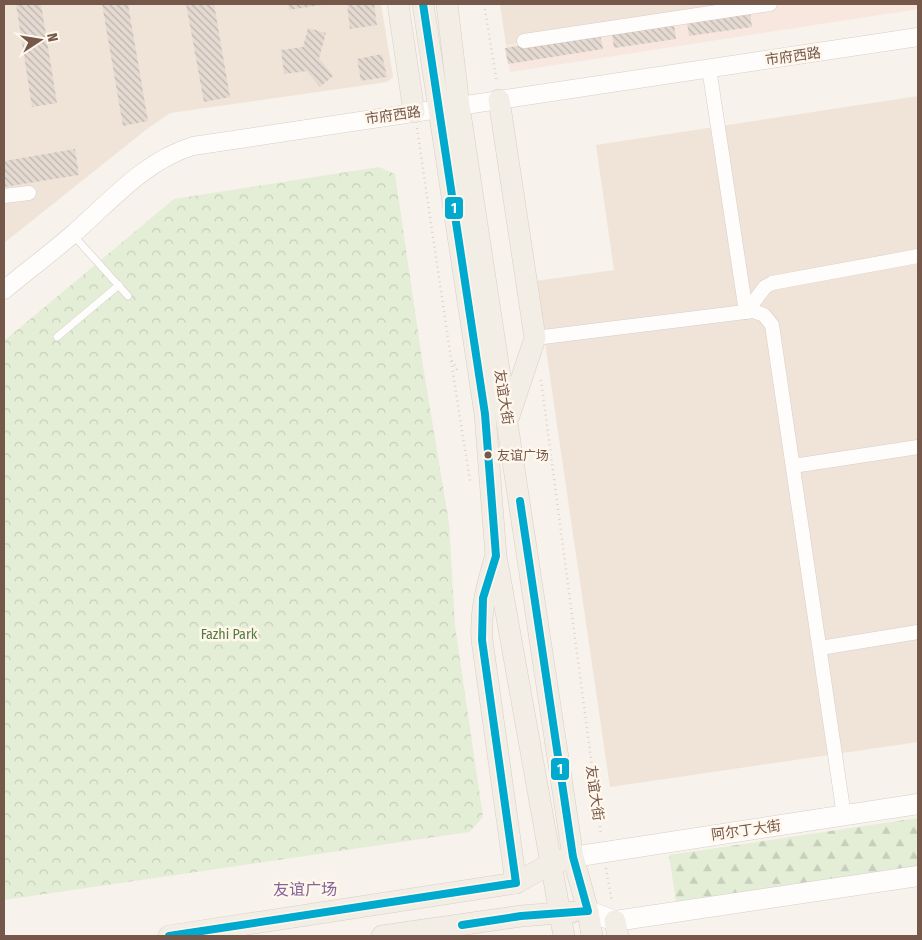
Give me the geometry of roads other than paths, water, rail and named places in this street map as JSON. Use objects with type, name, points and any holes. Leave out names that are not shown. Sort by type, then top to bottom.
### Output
[{"type":"main road","points":[[398,4],[414,112]]},
{"type":"main road","name":"友谊大街","points":[[422,4],[485,414],[496,556],[564,936]]},
{"type":"main road","name":"友谊大街","points":[[446,4],[459,106],[573,857],[588,911],[592,936]]},
{"type":"main road","points":[[499,100],[535,338],[508,419]]},
{"type":"main road","points":[[496,556],[483,598],[482,640],[516,883]]},
{"type":"main road","name":"阿尔丁大街","points":[[573,857],[918,804]]},
{"type":"main road","points":[[169,936],[516,883],[552,863],[573,857]]},
{"type":"main road","points":[[382,936],[521,916],[588,911],[616,928],[918,876]]},
{"type":"street","points":[[524,41],[770,4]]},
{"type":"street","name":"市府西路","points":[[4,290],[72,235],[134,178],[157,161],[179,150],[215,142],[438,108],[918,38]]},
{"type":"street","points":[[709,68],[746,312]]},
{"type":"street","points":[[4,196],[29,193]]},
{"type":"street","points":[[746,312],[765,287],[772,283],[918,256]]},
{"type":"street","points":[[535,338],[746,312],[757,312],[764,315],[772,325],[844,816]]},
{"type":"street","points":[[793,466],[918,447]]},
{"type":"street","points":[[820,648],[918,632]]},
{"type":"lane","points":[[72,235],[128,296]]},
{"type":"lane","points":[[57,337],[119,285]]},
{"type":"place","name":"友谊广场","points":[[488,455]]},
{"type":"district","name":"友谊广场","points":[[305,889]]},
{"type":"park label","name":"Fazhi Park","points":[[229,634]]}]
